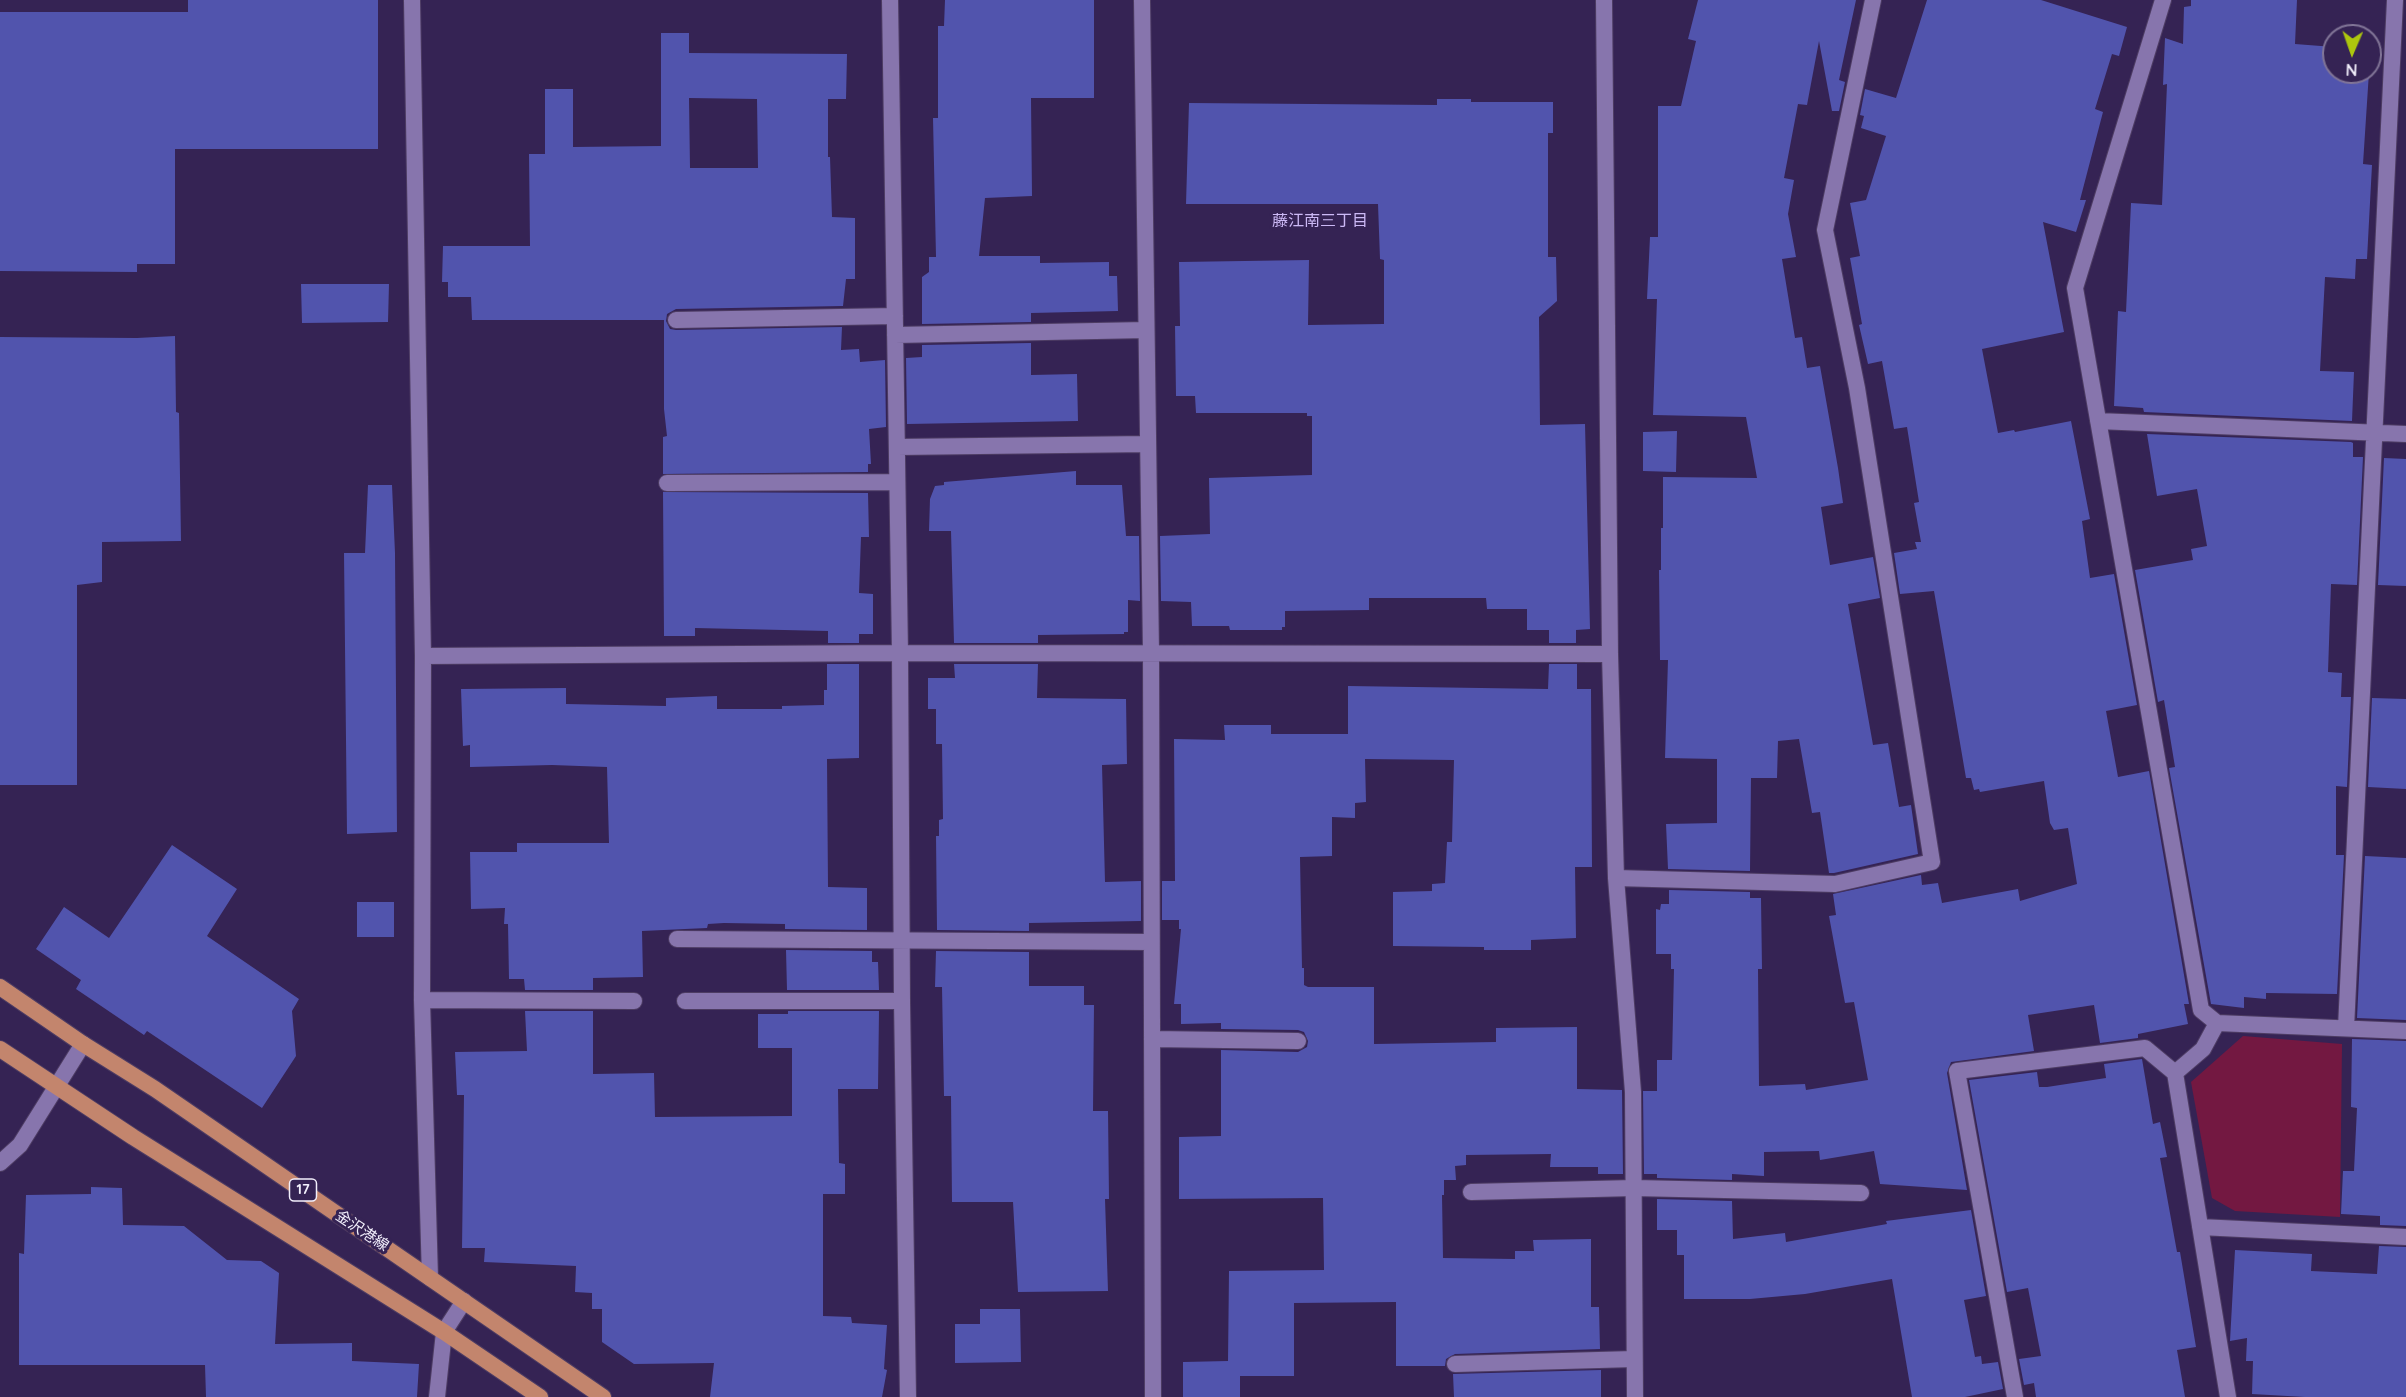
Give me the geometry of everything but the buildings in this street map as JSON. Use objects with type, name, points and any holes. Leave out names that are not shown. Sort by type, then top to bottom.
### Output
[{"type":"main road","name":"金沢港線","points":[[0,987],[83,1044],[155,1089],[603,1397]]},
{"type":"main road","points":[[0,1049],[444,1332],[540,1397]]},
{"type":"street","points":[[412,0],[423,656],[422,1000],[430,1278]]},
{"type":"street","points":[[890,0],[908,1397]]},
{"type":"street","points":[[1142,0],[1151,652],[1153,1397]]},
{"type":"street","points":[[1604,0],[1610,654],[1616,878],[1633,1092],[1635,1397]]},
{"type":"street","points":[[1616,878],[1835,884],[1932,862],[1857,388],[1826,230],[1874,0]]},
{"type":"street","points":[[2163,0],[2075,288],[2202,1010],[2217,1023],[2406,1031]]},
{"type":"street","points":[[2346,1028],[2396,0]]},
{"type":"street","points":[[676,320],[895,316]]},
{"type":"street","points":[[895,335],[1146,330]]},
{"type":"street","points":[[2098,421],[2406,434]]},
{"type":"street","points":[[897,447],[1148,444]]},
{"type":"street","points":[[667,483],[897,482]]},
{"type":"street","points":[[423,656],[900,652],[1610,654]]},
{"type":"street","points":[[677,939],[1151,942]]},
{"type":"street","points":[[422,1000],[634,1001]]},
{"type":"street","points":[[686,1001],[902,1000]]},
{"type":"street","points":[[2175,1073],[2203,1048],[2217,1023]]},
{"type":"street","points":[[1152,1039],[1298,1041]]},
{"type":"street","points":[[0,1163],[20,1145],[83,1044]]},
{"type":"street","points":[[2015,1397],[1957,1071],[2145,1048],[2175,1073],[2228,1397]]},
{"type":"street","points":[[1471,1192],[1634,1188],[1861,1193]]},
{"type":"street","points":[[2200,1227],[2406,1237]]},
{"type":"street","points":[[437,1397],[444,1332],[464,1301]]},
{"type":"street","points":[[1455,1364],[1634,1359]]},
{"type":"shaded area","points":[[2243,1036],[2342,1044],[2340,1217],[2235,1211],[2212,1198],[2191,1082]]},
{"type":"district","name":"藤江南三丁目","points":[[1320,221]]}]
